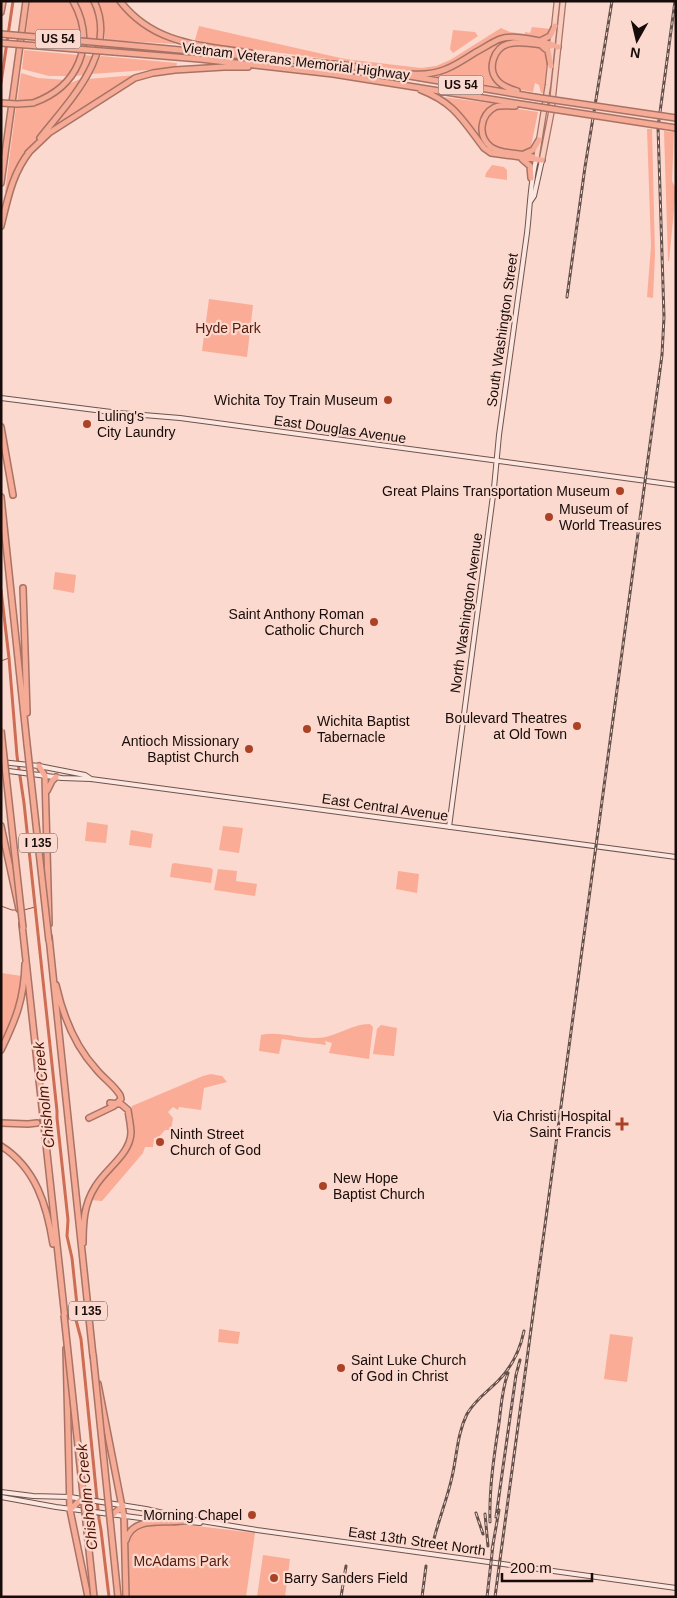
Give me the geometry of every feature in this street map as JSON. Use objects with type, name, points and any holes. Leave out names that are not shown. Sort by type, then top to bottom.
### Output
[{"type":"highway","points":[[1,12],[3,1]]},
{"type":"highway","points":[[1,183],[26,1]]},
{"type":"highway","points":[[1,103],[33,103],[46,98],[68,81],[78,65],[82,49],[83,31],[78,10],[73,1]]},
{"type":"highway","points":[[1,226],[14,177],[28,153],[70,100],[95,60],[100,47],[102,29],[101,18],[94,1]]},
{"type":"highway","points":[[120,1],[154,32],[180,42],[306,61]]},
{"type":"highway","points":[[534,97],[511,90],[502,85],[494,75],[492,66],[496,53],[505,45],[539,43],[548,38],[555,26]]},
{"type":"highway","name":"Vietnam Veterans Memorial Highway","points":[[1,34],[306,61],[388,72],[435,82],[676,118]]},
{"type":"highway","points":[[388,72],[424,75],[447,70],[502,38],[514,38],[555,46]]},
{"type":"highway","name":"Vietnam Veterans Memorial Highway","points":[[1,43],[178,57],[301,70],[676,128]]},
{"type":"highway","points":[[539,43],[548,51],[551,66]]},
{"type":"highway","points":[[28,153],[50,133],[135,78],[153,73],[200,68],[235,67],[301,70]]},
{"type":"highway","points":[[401,84],[442,99],[461,116],[484,148],[491,153],[522,159],[531,169],[531,178]]},
{"type":"highway","points":[[533,106],[498,106],[487,114],[482,124],[483,136],[492,147],[538,159]]},
{"type":"highway","points":[[520,154],[531,152],[539,140]]},
{"type":"highway","points":[[509,157],[538,159]]},
{"type":"highway","points":[[1,427],[13,495]]},
{"type":"highway","name":"I 135","points":[[1,497],[118,1597]]},
{"type":"highway","points":[[23,588],[26,634],[26,744]]},
{"type":"highway","name":"I 135","points":[[1,730],[94,1597]]},
{"type":"highway","points":[[39,766],[42,768],[45,776],[49,941]]},
{"type":"highway","points":[[46,808],[48,788],[52,780],[56,778]]},
{"type":"highway","points":[[1,826],[23,928]]},
{"type":"highway","points":[[1,1050],[16,1019],[22,994],[25,944]]},
{"type":"highway","points":[[50,964],[62,1008],[76,1041],[96,1070],[118,1092],[121,1099],[118,1104],[90,1118]]},
{"type":"highway","points":[[83,1268],[86,1207],[98,1181],[122,1154],[130,1141],[128,1110],[125,1106],[110,1103]]},
{"type":"highway","points":[[1,1123],[28,1124],[38,1122]]},
{"type":"highway","points":[[1,1146],[18,1159],[38,1187],[48,1214],[60,1281]]},
{"type":"highway","points":[[64,1315],[70,1510],[88,1597]]},
{"type":"highway","points":[[93,1354],[123,1506],[126,1597]]},
{"type":"highway","points":[[70,1510],[79,1501],[85,1500]]},
{"type":"highway","points":[[112,1515],[123,1506]]},
{"type":"highway","points":[[124,1545],[128,1532],[137,1524],[182,1522]]},
{"type":"main road","name":"South Washington Street","points":[[497,462],[499,432],[530,202],[531,178],[551,114],[557,1]]},
{"type":"main road","name":"South Washington Street","points":[[530,202],[534,196],[539,140],[563,1]]},
{"type":"main road","name":"East Douglas Avenue","points":[[1,398],[119,413],[180,418],[676,485]]},
{"type":"main road","name":"North Washington Avenue","points":[[449,827],[497,462]]},
{"type":"main road","name":"East Central Avenue","points":[[3,762],[39,766],[85,775],[91,779]]},
{"type":"main road","name":"East Central Avenue","points":[[3,771],[56,778],[91,779],[676,857]]},
{"type":"main road","name":"East 13th Street North","points":[[1,1492],[33,1496],[70,1497],[146,1509],[215,1524],[676,1588]]},
{"type":"main road","name":"East 13th Street North","points":[[1,1497],[70,1510],[124,1517],[215,1524]]},
{"type":"green space","points":[[30,1],[71,1],[77,13],[82,37],[26,33]]},
{"type":"green space","points":[[76,1],[92,1],[97,11],[100,39],[87,38],[86,25]]},
{"type":"green space","points":[[97,1],[116,1],[143,27],[176,44],[105,40],[103,18]]},
{"type":"green space","points":[[199,26],[345,59],[421,68],[436,66],[450,60],[501,28],[510,32],[525,34],[525,32],[530,33],[532,27],[551,29],[551,32],[542,39],[511,36],[449,68],[420,73],[202,43],[195,40]]},
{"type":"green space","points":[[453,30],[475,32],[478,36],[453,53],[450,49]]},
{"type":"green space","points":[[510,39],[520,40],[507,43],[491,64],[501,87],[432,77],[453,69],[490,46]]},
{"type":"green space","points":[[520,45],[541,48],[545,51],[548,60],[544,93],[541,93],[539,85],[535,83],[533,92],[511,88],[500,80],[494,71],[495,60],[500,51],[506,46]]},
{"type":"green space","points":[[24,50],[79,55],[70,76],[49,76],[22,69]]},
{"type":"green space","points":[[84,55],[94,56],[84,75],[76,76]]},
{"type":"green space","points":[[101,56],[177,63],[176,68],[91,74]]},
{"type":"green space","points":[[21,73],[38,78],[66,80],[55,90],[44,96],[17,102]]},
{"type":"green space","points":[[136,75],[51,129],[88,79]]},
{"type":"green space","points":[[82,79],[30,147],[5,192],[16,107],[45,100],[56,95],[73,82]]},
{"type":"green space","points":[[443,97],[496,104],[485,115],[483,139],[501,154],[488,149],[458,110]]},
{"type":"green space","points":[[507,107],[538,112],[528,153],[497,148],[486,137],[484,127],[487,116],[495,109]]},
{"type":"green space","points":[[647,129],[652,129],[655,255],[653,298],[647,297],[651,246]]},
{"type":"green space","points":[[664,131],[674,132],[672,181],[676,189],[669,261],[668,261]]},
{"type":"green space","points":[[492,165],[504,167],[507,170],[507,180],[485,177]]},
{"type":"green space","name":"Hyde Park","points":[[209,299],[253,305],[247,357],[202,351]]},
{"type":"green space","points":[[55,572],[76,575],[74,593],[53,589]]},
{"type":"green space","points":[[87,822],[108,825],[106,843],[85,841]]},
{"type":"green space","points":[[223,826],[243,828],[239,853],[219,850]]},
{"type":"green space","points":[[131,830],[153,834],[151,848],[129,845]]},
{"type":"green space","points":[[172,864],[211,868],[213,870],[211,883],[170,877]]},
{"type":"green space","points":[[218,869],[237,871],[236,881],[257,884],[255,896],[214,890]]},
{"type":"green space","points":[[398,871],[419,874],[417,893],[396,889]]},
{"type":"green space","points":[[1,973],[22,976],[19,1000],[1,1046]]},
{"type":"green space","points":[[370,1024],[373,1027],[369,1059],[329,1053],[332,1043],[325,1041],[326,1045],[282,1039],[279,1054],[259,1051],[261,1035],[323,1037],[337,1034],[356,1026]]},
{"type":"green space","points":[[381,1025],[397,1028],[394,1056],[373,1054],[377,1029]]},
{"type":"green space","points":[[211,1074],[222,1076],[227,1082],[204,1088],[201,1110],[179,1107],[178,1110],[173,1107],[168,1112],[173,1118],[171,1130],[165,1130],[158,1138],[154,1138],[153,1147],[145,1147],[143,1153],[102,1201],[90,1200],[99,1185],[130,1146],[132,1141],[132,1106]]},
{"type":"green space","points":[[219,1329],[240,1332],[238,1344],[218,1342]]},
{"type":"green space","points":[[610,1334],[633,1337],[627,1382],[604,1379]]},
{"type":"green space","name":"McAdams Park","points":[[145,1525],[189,1525],[255,1533],[246,1597],[127,1597],[127,1542],[129,1533]]},
{"type":"green space","name":"Barry Sanders Field","points":[[263,1555],[290,1559],[285,1597],[257,1597]]},
{"type":"waterway","name":"Chisholm Creek","points":[[1,83],[13,1]]},
{"type":"waterway","name":"Chisholm Creek","points":[[1,590],[17,756],[24,803],[57,1111],[68,1220],[67,1236],[72,1258],[77,1305],[76,1320],[81,1339],[99,1519],[109,1597]]},
{"type":"waterway","points":[[1,661],[9,658]]},
{"type":"waterway","points":[[1,906],[17,910]]},
{"type":"waterway","points":[[24,910],[35,907]]},
{"type":"railway","points":[[567,297],[585,167],[612,1]]},
{"type":"railway","points":[[495,1597],[662,355],[664,317],[658,127],[675,1]]},
{"type":"railway","points":[[433,1543],[450,1486],[459,1437],[467,1414],[481,1396],[507,1370],[518,1351],[524,1331]]},
{"type":"railway","points":[[496,1517],[516,1375],[520,1360]]},
{"type":"railway","points":[[490,1522],[490,1497],[494,1460],[503,1392],[508,1373]]},
{"type":"railway","points":[[492,1550],[499,1510]]},
{"type":"railway","points":[[476,1513],[483,1534]]},
{"type":"railway","points":[[485,1514],[488,1546]]},
{"type":"railway","points":[[487,1597],[493,1545]]},
{"type":"railway","points":[[341,1597],[346,1566]]},
{"type":"railway","points":[[422,1597],[426,1566]]},
{"type":"place","name":"Wichita Toy Train Museum","points":[[388,400]]},
{"type":"place","name":"Luling's City Laundry","points":[[87,424]]},
{"type":"place","name":"Great Plains Transportation Museum","points":[[620,491]]},
{"type":"place","name":"Museum of World Treasures","points":[[549,517]]},
{"type":"place","name":"Saint Anthony Roman Catholic Church","points":[[374,622]]},
{"type":"place","name":"Boulevard Theatres at Old Town","points":[[577,726]]},
{"type":"place","name":"Wichita Baptist Tabernacle","points":[[307,729]]},
{"type":"place","name":"Antioch Missionary Baptist Church","points":[[249,749]]},
{"type":"place","name":"Via Christi Hospital Saint Francis","points":[[622,1124]]},
{"type":"place","name":"Ninth Street Church of God","points":[[160,1142]]},
{"type":"place","name":"New Hope Baptist Church","points":[[323,1186]]},
{"type":"place","name":"Saint Luke Church of God in Christ","points":[[341,1368]]},
{"type":"place","name":"Morning Chapel","points":[[252,1515]]},
{"type":"place","name":"Barry Sanders Field","points":[[274,1578]]}]
